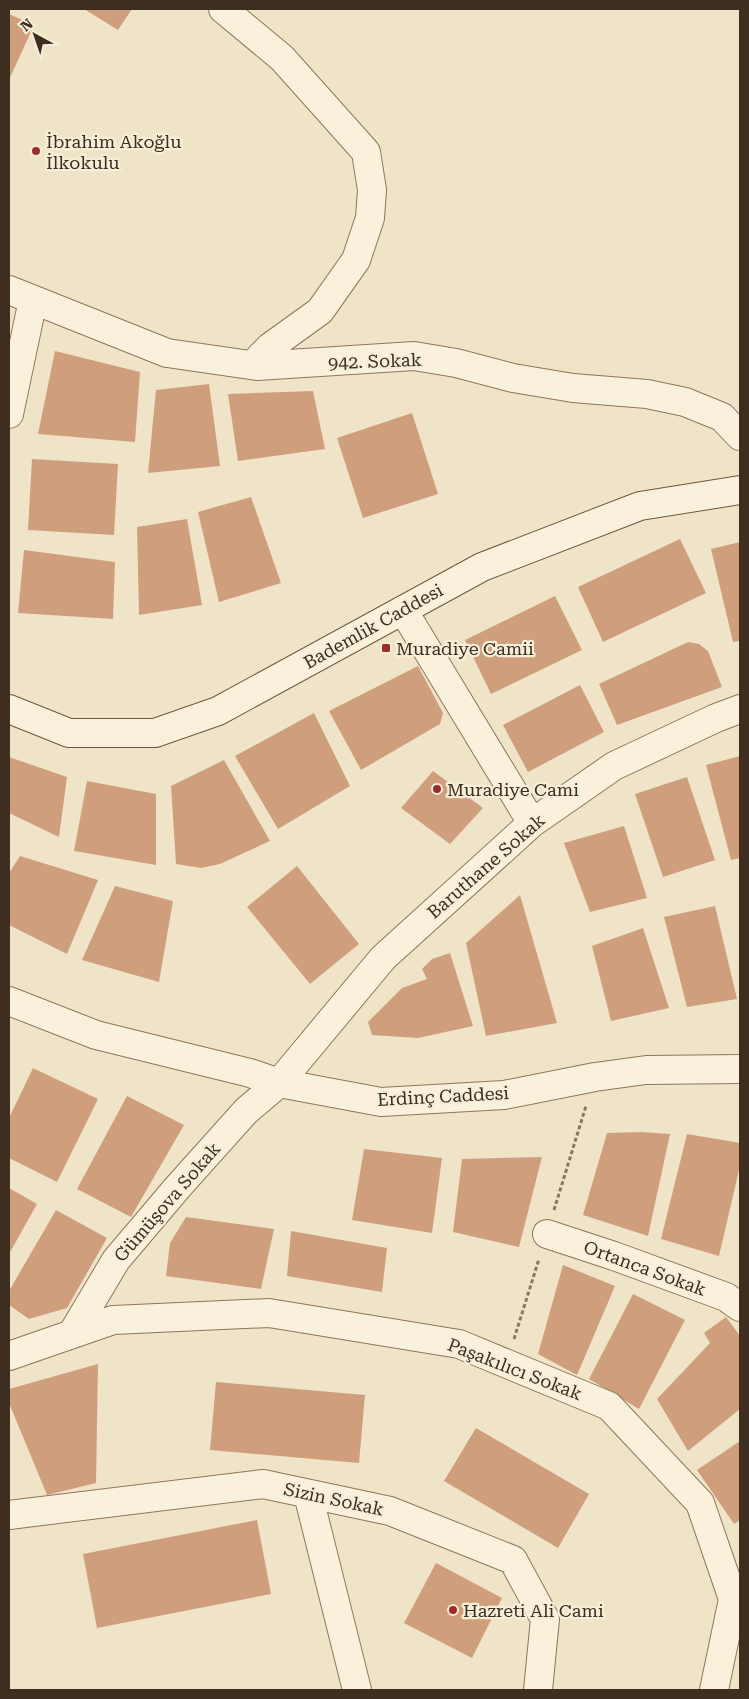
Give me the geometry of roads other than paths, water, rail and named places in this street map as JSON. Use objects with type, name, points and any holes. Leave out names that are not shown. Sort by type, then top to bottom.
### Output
[{"type":"street","points":[[223,9],[282,58],[366,152],[372,190],[370,218],[356,260],[320,311],[270,347],[260,357],[257,366]]},
{"type":"street","points":[[9,414],[21,295]]},
{"type":"street","name":"942. Sokak","points":[[21,295],[167,353],[257,366],[414,356],[456,363],[513,378],[573,388],[647,394],[685,402],[722,417],[740,436]]},
{"type":"street","name":"Bademlik Caddesi","points":[[9,709],[69,733],[155,733],[218,712],[482,567],[640,506],[740,490]]},
{"type":"street","points":[[403,610],[532,823]]},
{"type":"street","name":"Baruthane Sokak","points":[[279,1083],[383,958],[532,823],[614,766],[716,718],[740,709]]},
{"type":"street","name":"Erdinç Caddesi","points":[[9,1001],[96,1035],[250,1073],[279,1083],[381,1102],[504,1095],[595,1077],[646,1070],[740,1069]]},
{"type":"street","name":"Gümüşova Sokak","points":[[72,1334],[116,1260],[246,1111],[279,1083]]},
{"type":"street","name":"Ortanca Sokak","points":[[547,1234],[709,1291],[726,1298],[740,1307]]},
{"type":"street","name":"Paşakılıcı Sokak","points":[[9,1356],[113,1320],[270,1313],[459,1344],[609,1406],[700,1503],[733,1598],[714,1690]]},
{"type":"street","name":"Sizin Sokak","points":[[9,1515],[263,1484],[390,1511],[512,1560],[545,1619],[538,1690]]},
{"type":"street","points":[[308,1494],[357,1690]]},
{"type":"place","name":"İbrahim Akoğlu İlkokulu","points":[[36,151]]},
{"type":"place","name":"Muradiye Camii","points":[[386,648]]},
{"type":"place","name":"Muradiye Cami","points":[[437,789]]},
{"type":"place","name":"Hazreti Ali Cami","points":[[453,1610]]}]
